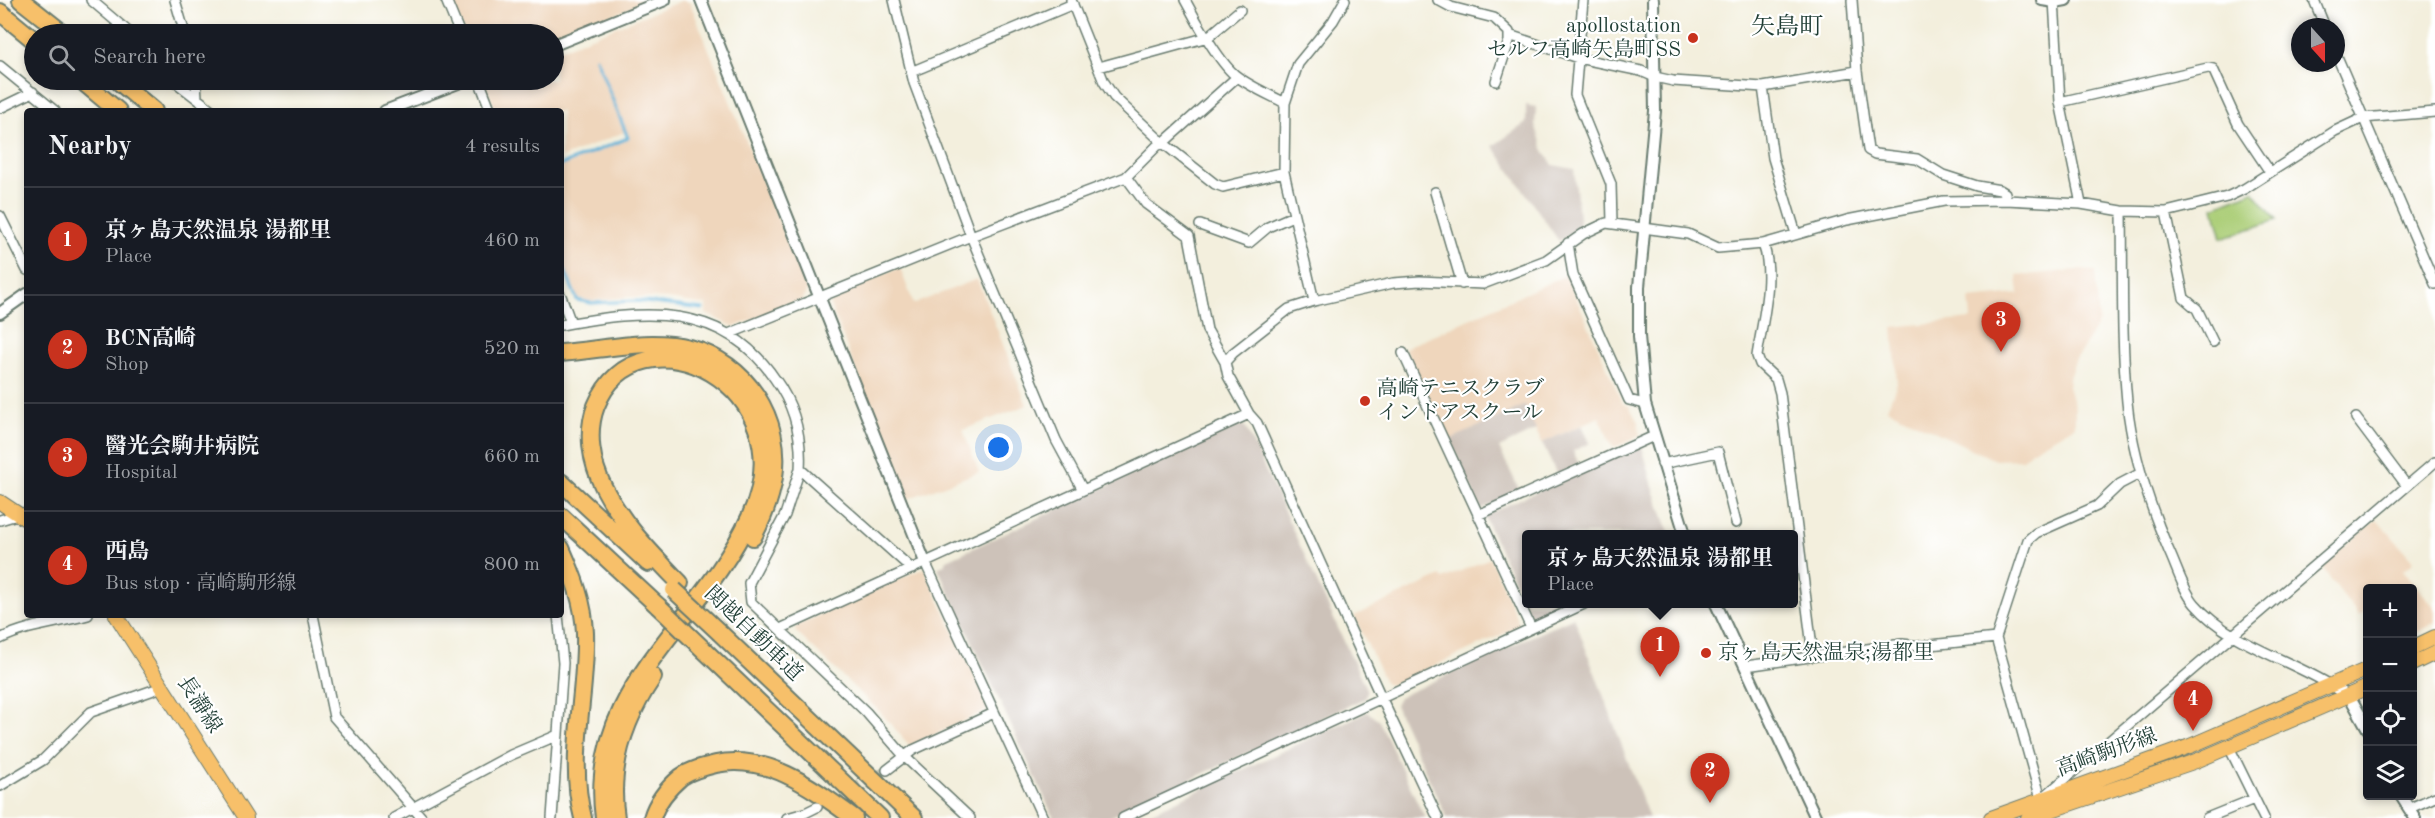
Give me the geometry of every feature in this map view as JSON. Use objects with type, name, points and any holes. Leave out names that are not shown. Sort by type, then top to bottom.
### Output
[{"type":"highway","points":[[21,0],[51,24]]},
{"type":"highway","points":[[0,12],[24,32]]},
{"type":"highway","points":[[93,90],[114,108]]},
{"type":"highway","points":[[129,90],[150,108]]},
{"type":"highway","points":[[564,353],[650,344],[689,348],[706,354],[737,373],[749,385],[759,399],[773,433],[775,476],[764,514],[754,535],[728,579],[657,670],[643,691],[624,730],[614,773],[616,818]]},
{"type":"highway","points":[[604,818],[603,768],[613,727],[623,704],[647,664],[705,592],[732,553],[752,513],[763,468],[760,436],[755,421],[739,395],[727,382],[712,372],[678,360],[661,359],[633,366],[619,374],[607,386],[592,415],[591,448],[603,487],[615,507],[677,586]]},
{"type":"highway","name":"関越自動車道","points":[[564,485],[677,586],[914,818]]},
{"type":"highway","points":[[564,519],[880,818]]},
{"type":"highway","points":[[564,556],[578,591],[585,632],[577,755],[577,782],[583,818]]},
{"type":"highway","points":[[652,818],[660,799],[686,774],[702,767],[741,762],[781,772],[803,782],[854,818]]},
{"type":"main road","points":[[0,502],[24,515]]},
{"type":"main road","name":"長瀞線","points":[[118,618],[246,818]]},
{"type":"main road","points":[[2417,646],[2435,637]]},
{"type":"main road","points":[[2417,662],[2435,653]]},
{"type":"main road","name":"高崎駒形線","points":[[1991,818],[2190,746],[2363,671]]},
{"type":"main road","name":"高崎駒形線","points":[[2036,817],[2196,761],[2363,689]]},
{"type":"street","points":[[92,0],[120,24]]},
{"type":"street","points":[[175,0],[182,24]]},
{"type":"street","points":[[446,0],[456,24]]},
{"type":"street","points":[[564,41],[665,0]]},
{"type":"street","points":[[701,0],[925,562],[1043,818]]},
{"type":"street","points":[[894,0],[911,72],[971,236],[1056,440],[1083,490]]},
{"type":"street","points":[[1185,0],[1201,31],[1229,70],[1237,77],[1285,103]]},
{"type":"street","points":[[1314,301],[1284,172],[1285,103],[1298,64],[1333,21],[1345,0]]},
{"type":"street","points":[[1438,0],[1450,8],[1494,18],[1509,32],[1509,41],[1496,81]]},
{"type":"street","points":[[1583,0],[1575,95],[1611,184],[1612,223]]},
{"type":"street","points":[[1653,0],[1655,111],[1639,287],[1639,336],[1645,404],[1684,530]]},
{"type":"street","points":[[1852,0],[1857,71],[1867,145],[1871,153],[1917,159],[1943,175],[1977,186],[2000,190],[2005,193],[2007,200]]},
{"type":"street","points":[[2042,0],[2066,0]]},
{"type":"street","points":[[2314,0],[2321,18]]},
{"type":"street","points":[[2054,1],[2060,102],[2081,204]]},
{"type":"street","points":[[911,72],[1072,2],[1104,82],[1114,97],[1163,143],[1215,184],[1223,187],[1284,172]]},
{"type":"street","points":[[1099,67],[1208,38],[1240,10]]},
{"type":"street","points":[[1509,35],[1578,58],[1641,71],[1672,81],[1763,87],[1857,71]]},
{"type":"street","points":[[0,66],[24,85]]},
{"type":"street","points":[[2060,102],[2208,68],[2213,69],[2238,124],[2270,172]]},
{"type":"street","points":[[2344,72],[2435,284]]},
{"type":"street","points":[[730,333],[971,236],[1126,177],[1157,146],[1237,77]]},
{"type":"street","points":[[1763,87],[1773,158],[1796,234]]},
{"type":"street","points":[[30,90],[52,108]]},
{"type":"street","points":[[186,90],[209,108]]},
{"type":"street","points":[[197,90],[197,98]]},
{"type":"street","points":[[393,108],[440,90]]},
{"type":"street","points":[[483,90],[490,108]]},
{"type":"street","points":[[0,108],[33,92]]},
{"type":"street","points":[[1225,362],[1233,353],[1289,309],[1393,283],[1483,284],[1546,260],[1587,231],[1606,224],[1688,234],[1718,248],[1762,244],[1847,220],[1944,201],[2007,200],[2081,204],[2122,211],[2166,212],[2227,198],[2335,131],[2363,118],[2435,112]]},
{"type":"street","points":[[1126,177],[1146,204],[1189,236],[1207,330],[1225,362],[1228,376],[1249,414],[1257,423],[1438,818]]},
{"type":"street","points":[[1435,192],[1462,284]]},
{"type":"street","points":[[2122,211],[2127,403],[2141,473],[2157,522],[2187,590],[2200,609],[2233,634],[2350,696],[2363,721]]},
{"type":"street","points":[[2166,212],[2184,298],[2198,309],[2213,342]]},
{"type":"street","points":[[0,216],[24,264]]},
{"type":"street","points":[[1200,225],[1249,243],[1268,227],[1293,216]]},
{"type":"street","points":[[1568,243],[1573,275],[1629,400],[1645,404]]},
{"type":"street","points":[[1762,244],[1767,256],[1767,273],[1757,356],[1760,364],[1776,379],[1780,393],[1797,530]]},
{"type":"street","points":[[0,313],[24,296]]},
{"type":"street","points":[[564,304],[571,323]]},
{"type":"street","points":[[564,324],[640,314],[674,316],[701,321],[730,333],[770,370],[783,389],[796,420],[801,454],[800,469],[785,515],[749,583],[748,592],[751,602],[866,712],[905,757],[970,818]]},
{"type":"street","points":[[1403,353],[1531,628]]},
{"type":"street","points":[[780,629],[1249,414]]},
{"type":"street","points":[[2356,418],[2407,486]]},
{"type":"street","points":[[1478,515],[1654,436]]},
{"type":"street","points":[[1662,464],[1718,452],[1737,523]]},
{"type":"street","points":[[2041,799],[2435,462]]},
{"type":"street","points":[[800,469],[912,569]]},
{"type":"street","points":[[2036,817],[2041,799],[1996,638],[2028,540],[2036,533],[2097,507],[2120,484],[2141,473]]},
{"type":"street","points":[[0,520],[24,515]]},
{"type":"street","points":[[1798,536],[1813,655]]},
{"type":"street","points":[[1123,818],[1573,608]]},
{"type":"street","points":[[1718,608],[1816,818]]},
{"type":"street","points":[[0,639],[12,633],[73,618]]},
{"type":"street","points":[[314,618],[334,717],[422,818]]},
{"type":"street","points":[[552,818],[563,663],[558,618]]},
{"type":"street","points":[[1746,666],[1902,644],[1921,646],[1996,638]]},
{"type":"street","points":[[0,786],[43,760],[91,712],[162,687]]},
{"type":"street","points":[[887,770],[913,750],[994,712]]},
{"type":"street","points":[[394,818],[511,755],[558,735]]},
{"type":"street","points":[[2229,747],[2264,818]]},
{"type":"street","points":[[2404,800],[2412,813],[2435,797]]},
{"type":"street","points":[[2207,818],[2254,800]]},
{"type":"street","points":[[787,818],[805,816],[817,807]]},
{"type":"shaded area","points":[[451,0],[649,0],[564,35],[564,24],[461,24]]},
{"type":"shaded area","points":[[683,0],[690,3],[807,290],[803,299],[734,327],[706,314],[706,305],[668,299],[629,297],[590,301],[578,298],[564,263],[564,166],[630,139],[627,131],[564,157],[564,108],[495,108],[487,90],[564,90],[564,48]]},
{"type":"shaded area","points":[[1526,105],[1536,107],[1535,124],[1544,151],[1553,165],[1574,169],[1580,228],[1559,241],[1493,146],[1526,123]]},
{"type":"shaded area","points":[[900,268],[914,304],[977,279],[1027,405],[963,430],[979,472],[907,499],[829,302],[831,295]]},
{"type":"shaded area","points":[[2077,270],[2095,271],[2099,322],[2075,361],[2069,378],[2068,387],[2075,408],[2075,426],[2031,451],[2023,459],[1995,460],[1887,409],[1897,383],[1893,327],[1971,319],[1969,299],[2019,294],[2017,276]]},
{"type":"shaded area","points":[[1566,275],[1623,404],[1629,406],[1638,422],[1640,436],[1613,448],[1599,417],[1542,443],[1524,406],[1449,440],[1405,348]]},
{"type":"shaded area","points":[[1525,405],[1536,430],[1499,448],[1520,491],[1481,509],[1449,440]]},
{"type":"shaded area","points":[[1240,425],[1245,426],[1367,691],[1365,698],[1108,818],[1054,818],[938,568],[945,564],[945,561]]},
{"type":"shaded area","points":[[1582,425],[1590,443],[1573,451],[1579,464],[1557,475],[1542,443]]},
{"type":"shaded area","points":[[1641,443],[1669,530],[1522,530],[1522,597],[1484,516]]},
{"type":"shaded area","points":[[2377,519],[2414,562],[2403,570],[2415,584],[2363,584],[2363,612],[2359,616],[2321,566]]},
{"type":"shaded area","points":[[1490,558],[1520,626],[1393,685],[1386,684],[1354,616],[1441,576],[1443,579]]},
{"type":"shaded area","points":[[924,568],[990,709],[910,746],[881,713],[795,631],[796,626]]},
{"type":"shaded area","points":[[2417,587],[2435,608],[2435,622],[2417,633]]},
{"type":"shaded area","points":[[1527,608],[1560,608],[1533,621]]},
{"type":"shaded area","points":[[1574,617],[1649,818],[1447,818],[1395,705],[1399,697]]},
{"type":"shaded area","points":[[1367,712],[1378,719],[1425,818],[1139,818]]},
{"type":"green space","points":[[2253,191],[2277,220],[2222,238],[2214,207]]},
{"type":"waterway","points":[[564,164],[628,138],[596,58]]},
{"type":"waterway","points":[[564,268],[577,300],[591,303],[637,301],[703,309]]},
{"type":"tunnel","points":[[828,801],[887,770]]},
{"type":"place","name":"apollostation セルフ高崎矢島町SS","points":[[1693,38]]},
{"type":"place","name":"醫光会駒井病院","points":[[2001,352]]},
{"type":"place","name":"高崎テニスクラブ インドアスクール","points":[[1365,401]]},
{"type":"place","name":"京ヶ島天然温泉;湯都里","points":[[1706,653]]},
{"type":"place","name":"京ヶ島天然温泉 湯都里","points":[[1660,677]]},
{"type":"place","name":"西島","points":[[2193,731]]},
{"type":"place","name":"BCN高崎","points":[[1710,803]]},
{"type":"district","name":"矢島町","points":[[1787,28]]}]
